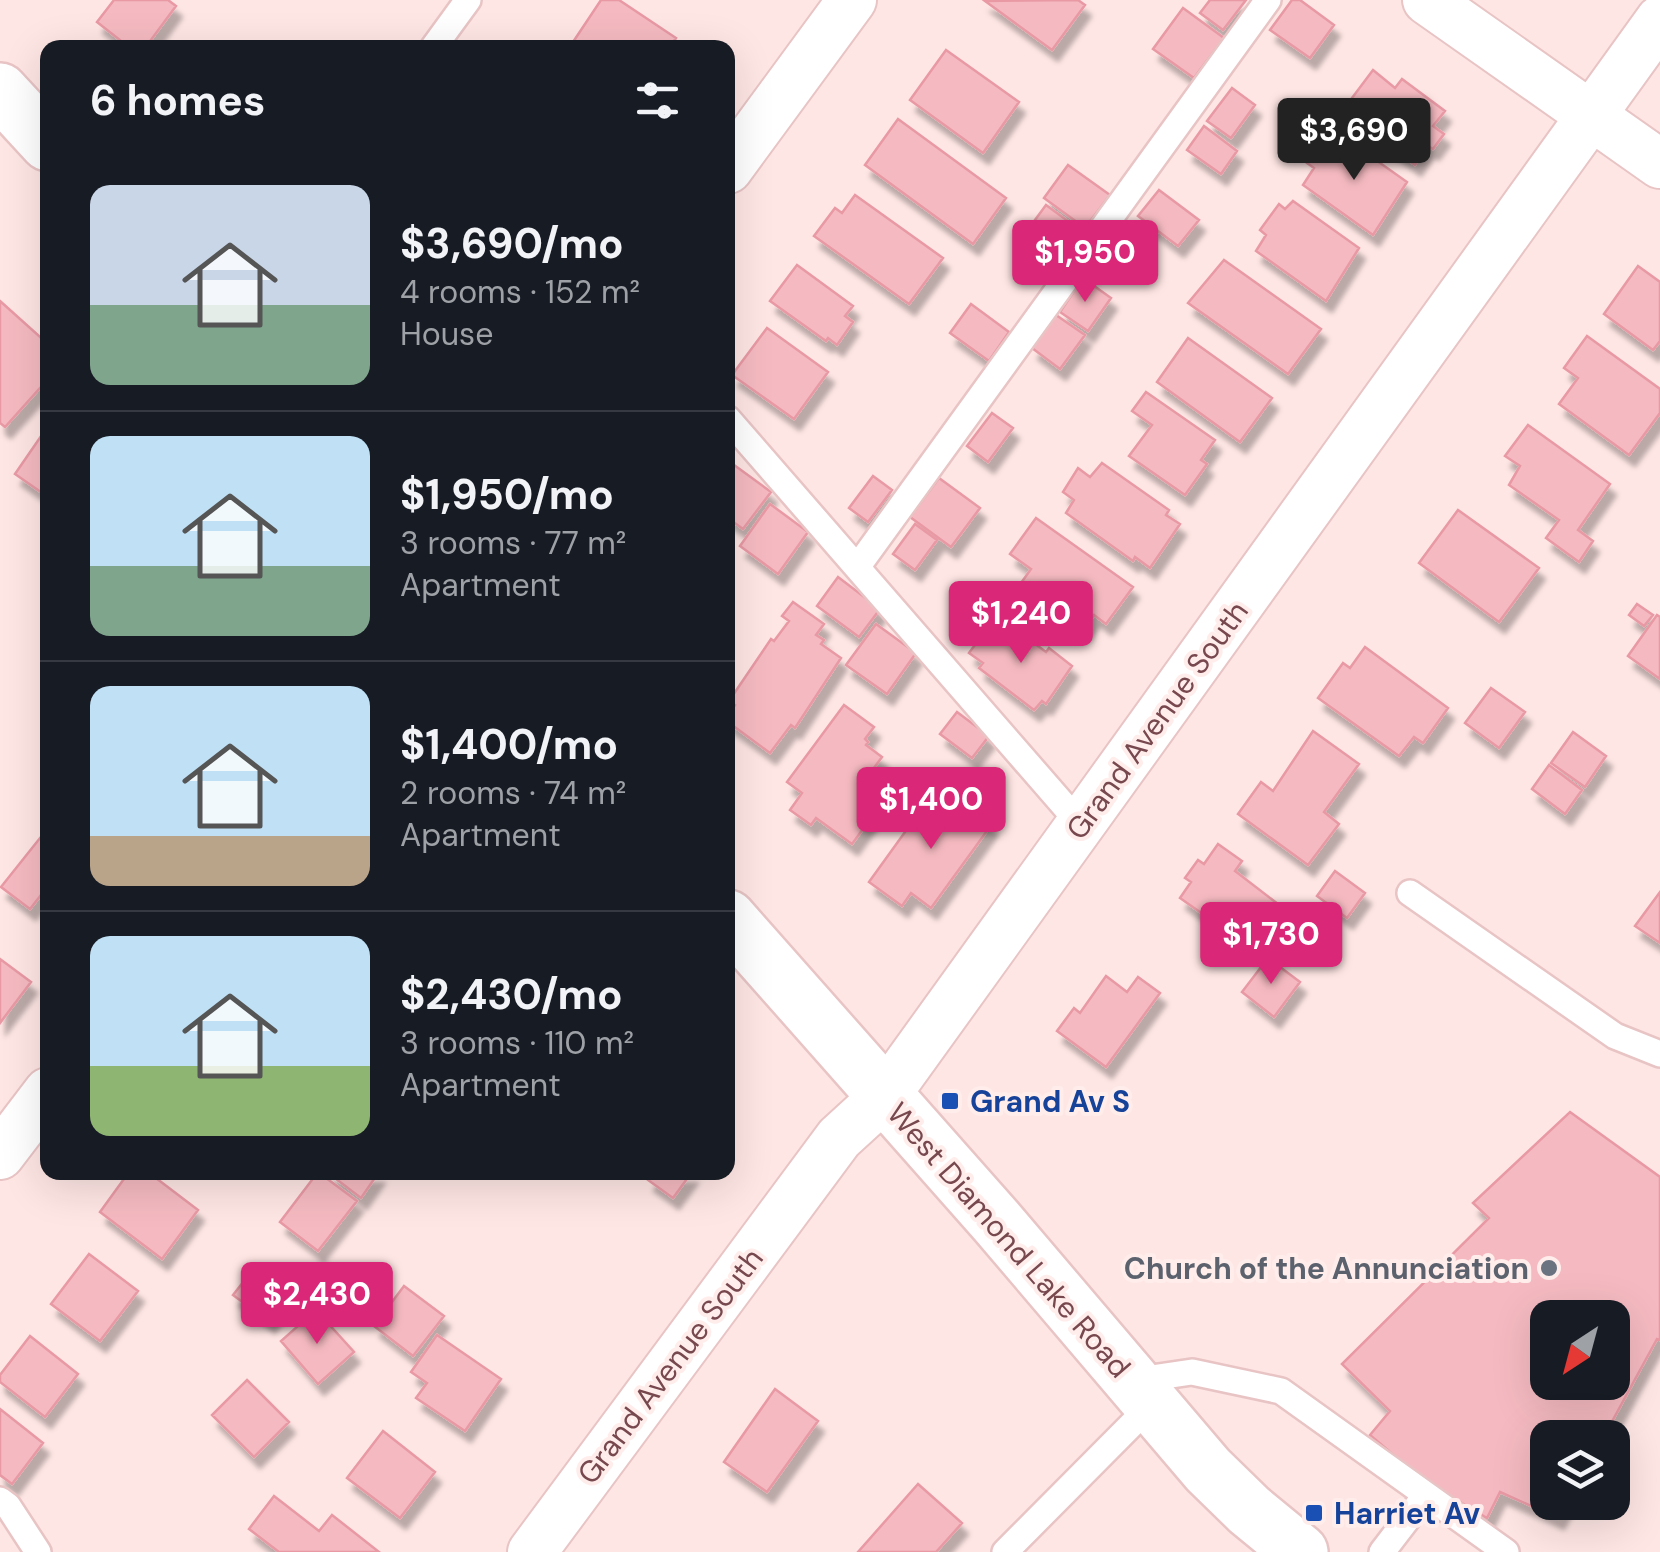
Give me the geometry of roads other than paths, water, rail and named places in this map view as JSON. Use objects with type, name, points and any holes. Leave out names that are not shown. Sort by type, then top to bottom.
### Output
[{"type":"street","points":[[735,160],[852,0]]},
{"type":"street","points":[[1427,0],[1660,164]]},
{"type":"street","name":"Grand Avenue South","points":[[532,1552],[838,1138],[885,1096],[1660,20]]},
{"type":"street","points":[[0,91],[40,134]]},
{"type":"street","name":"West Diamond Lake Road","points":[[735,926],[1141,1393],[1237,1499],[1300,1552]]},
{"type":"street","points":[[0,1156],[40,1103]]},
{"type":"lane","points":[[439,40],[468,0]]},
{"type":"lane","points":[[858,566],[1268,0]]},
{"type":"lane","points":[[735,427],[1081,825]]},
{"type":"lane","points":[[1410,893],[1615,1036],[1660,1054]]},
{"type":"lane","points":[[1005,1552],[1141,1393],[1192,1372],[1281,1391],[1506,1552]]},
{"type":"lane","points":[[1382,1552],[1424,1496]]},
{"type":"lane","points":[[0,1500],[38,1552]]},
{"type":"place","name":"Grand Av S","points":[[950,1101]]},
{"type":"place","name":"Church of the Annunciation","points":[[1549,1268]]},
{"type":"place","name":"Harriet Av","points":[[1314,1513]]}]
